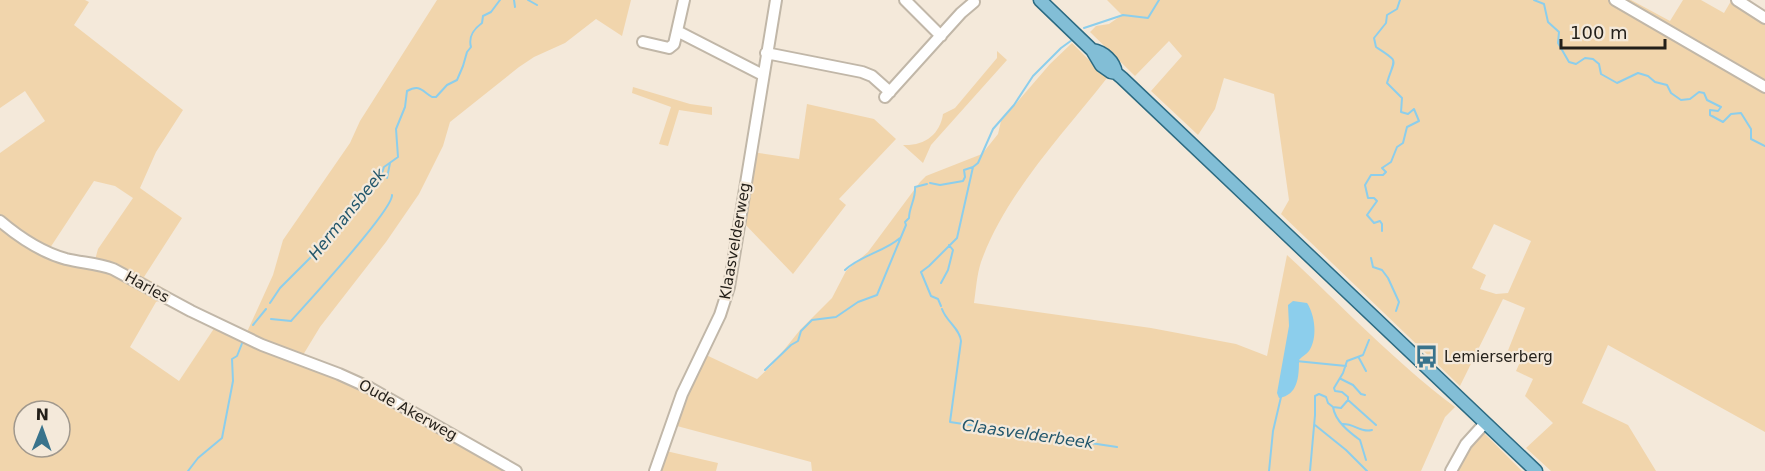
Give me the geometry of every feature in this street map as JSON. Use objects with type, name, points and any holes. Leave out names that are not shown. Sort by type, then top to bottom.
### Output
[{"type":"main road","points":[[1040,0],[1092,50],[1106,56],[1116,73],[1536,471]]},
{"type":"street","points":[[643,42],[669,48],[674,44],[684,0]]},
{"type":"street","name":"Klaasvelderweg","points":[[655,471],[682,394],[720,315],[729,287],[776,0]]},
{"type":"street","points":[[905,0],[941,36]]},
{"type":"street","points":[[1615,0],[1765,87]]},
{"type":"street","points":[[1737,0],[1765,18]]},
{"type":"street","points":[[766,53],[862,72],[872,76],[887,95],[961,13],[974,2]]},
{"type":"street","points":[[677,31],[763,75]]},
{"type":"street","name":"Harles","points":[[0,221],[17,235],[43,250],[65,259],[100,264],[113,269],[191,311],[295,358]]},
{"type":"street","name":"Oude Akerweg","points":[[295,358],[370,388],[516,471]]},
{"type":"street","points":[[1451,471],[1466,444],[1485,423]]},
{"type":"shaded area","points":[[0,0],[85,0],[89,2],[74,25],[183,110],[156,152],[140,188],[182,218],[144,277],[170,292],[175,298],[168,297],[156,302],[130,347],[179,381],[217,324],[360,384],[511,471],[0,471],[0,224],[45,252],[95,260],[98,249],[133,198],[115,186],[94,181],[48,251],[0,216],[0,153],[45,121],[25,91],[0,108]]},
{"type":"shaded area","points":[[437,0],[631,0],[622,36],[596,19],[565,43],[534,57],[519,67],[450,122],[443,146],[419,194],[386,242],[320,327],[303,355],[247,332],[273,275],[283,240],[350,143],[360,121]]},
{"type":"shaded area","points":[[1107,0],[1631,0],[1670,21],[1683,0],[1701,0],[1724,13],[1731,1],[1765,22],[1765,432],[1608,345],[1582,403],[1628,425],[1656,471],[1551,471],[1526,448],[1553,423],[1525,396],[1533,379],[1516,371],[1521,360],[1507,353],[1525,308],[1503,299],[1460,386],[1281,214],[1289,200],[1274,94],[1224,78],[1215,109],[1198,135],[1151,91],[1182,56],[1169,41],[1135,76],[1090,32],[1096,26],[1109,24],[1122,15]],"holes":[[[1494,224],[1531,241],[1508,293],[1496,294],[1480,289],[1486,275],[1472,268]]]},
{"type":"shaded area","points":[[1072,43],[1107,78],[1037,165],[1005,212],[981,262],[974,303],[1151,328],[1236,344],[1267,356],[1287,255],[1390,353],[1455,407],[1445,417],[1421,471],[812,471],[811,462],[677,426],[704,354],[757,379],[832,298],[846,271],[868,252],[920,182],[926,176],[982,154],[998,134],[1001,121],[1050,64]]},
{"type":"shaded area","points":[[997,51],[1007,60],[931,145],[923,163],[903,145],[918,144],[935,133],[943,114],[955,108],[997,58]]},
{"type":"shaded area","points":[[633,87],[690,104],[712,107],[712,115],[679,110],[668,146],[659,144],[671,107],[632,93]]},
{"type":"shaded area","points":[[807,104],[874,119],[896,139],[839,199],[846,205],[793,274],[741,220],[752,152],[799,159]]},
{"type":"shaded area","points":[[1483,432],[1522,471],[1453,471],[1463,454]]},
{"type":"shaded area","points":[[666,451],[718,463],[716,471],[659,471]]},
{"type":"water","points":[[1293,301],[1307,303],[1310,308],[1314,320],[1314,340],[1309,351],[1299,360],[1298,379],[1294,389],[1279,398],[1277,393],[1289,326],[1288,305]]},
{"type":"waterway","name":"Hermansbeek","points":[[270,303],[280,288],[345,219],[352,203],[358,203],[372,182],[382,173],[384,167],[398,157],[396,129],[405,107],[407,91],[418,88],[436,97],[447,85],[457,80],[471,47],[472,33],[482,23],[483,16],[491,12],[500,0]]},
{"type":"waterway","points":[[514,0],[515,7]]},
{"type":"waterway","points":[[528,0],[537,5]]},
{"type":"waterway","name":"Claasvelderbeek","points":[[1084,28],[1123,15],[1148,18],[1159,0]]},
{"type":"waterway","points":[[1382,231],[1380,221],[1374,223],[1367,215],[1377,201],[1374,198],[1368,198],[1365,185],[1371,175],[1383,175],[1386,172],[1382,168],[1391,162],[1397,147],[1403,143],[1407,127],[1419,121],[1414,109],[1408,114],[1401,112],[1402,98],[1387,83],[1393,65],[1392,59],[1376,47],[1374,38],[1386,23],[1387,15],[1397,9],[1400,0]]},
{"type":"waterway","points":[[1534,0],[1544,4],[1548,22],[1559,32],[1558,43],[1569,62],[1576,64],[1585,58],[1593,59],[1599,64],[1601,74],[1617,83],[1638,73],[1648,76],[1655,82],[1667,85],[1671,93],[1681,100],[1690,99],[1699,92],[1704,93],[1707,100],[1721,107],[1718,111],[1710,110],[1710,115],[1723,122],[1731,114],[1741,113],[1751,129],[1751,139],[1765,146]]},
{"type":"waterway","name":"Claasvelderbeek","points":[[941,306],[938,299],[931,296],[921,272],[957,238],[973,167],[978,163],[993,129],[1014,105],[1033,76],[1072,40]]},
{"type":"waterway","points":[[387,178],[390,163]]},
{"type":"waterway","points":[[930,183],[940,185],[963,181],[964,170],[973,167]]},
{"type":"waterway","points":[[765,370],[798,341],[801,331],[812,320],[836,317],[858,302],[877,295],[906,225],[905,222],[909,218],[915,187],[927,184]]},
{"type":"waterway","points":[[271,319],[291,321],[365,237],[389,204],[392,195]]},
{"type":"waterway","points":[[845,270],[900,238]]},
{"type":"waterway","points":[[941,283],[948,270],[953,250],[949,245]]},
{"type":"waterway","points":[[1371,258],[1373,267],[1382,270],[1388,278],[1399,302],[1396,311]]},
{"type":"waterway","name":"Hermansbeek","points":[[253,325],[266,309]]},
{"type":"waterway","name":"Claasvelderbeek","points":[[942,309],[961,341],[950,422],[1117,447]]},
{"type":"waterway","points":[[1310,471],[1315,396],[1319,394],[1326,397],[1328,403],[1333,407],[1341,408],[1348,397],[1342,392],[1335,391],[1334,388],[1347,361],[1363,355],[1369,340]]},
{"type":"waterway","name":"Hermansbeek","points":[[188,471],[198,458],[222,438],[233,381],[232,359],[237,356],[243,341]]},
{"type":"waterway","points":[[1359,358],[1366,371]]},
{"type":"waterway","points":[[1296,361],[1346,366]]},
{"type":"waterway","points":[[1341,379],[1365,395]]},
{"type":"waterway","points":[[1269,471],[1273,431],[1281,397]]},
{"type":"waterway","points":[[1348,400],[1376,425]]},
{"type":"waterway","points":[[1333,407],[1347,430],[1360,440],[1366,460]]},
{"type":"waterway","points":[[1342,424],[1372,430]]},
{"type":"waterway","points":[[1315,425],[1346,450],[1367,471]]},
{"type":"place","name":"Lemierserberg","points":[[1426,357]]}]
